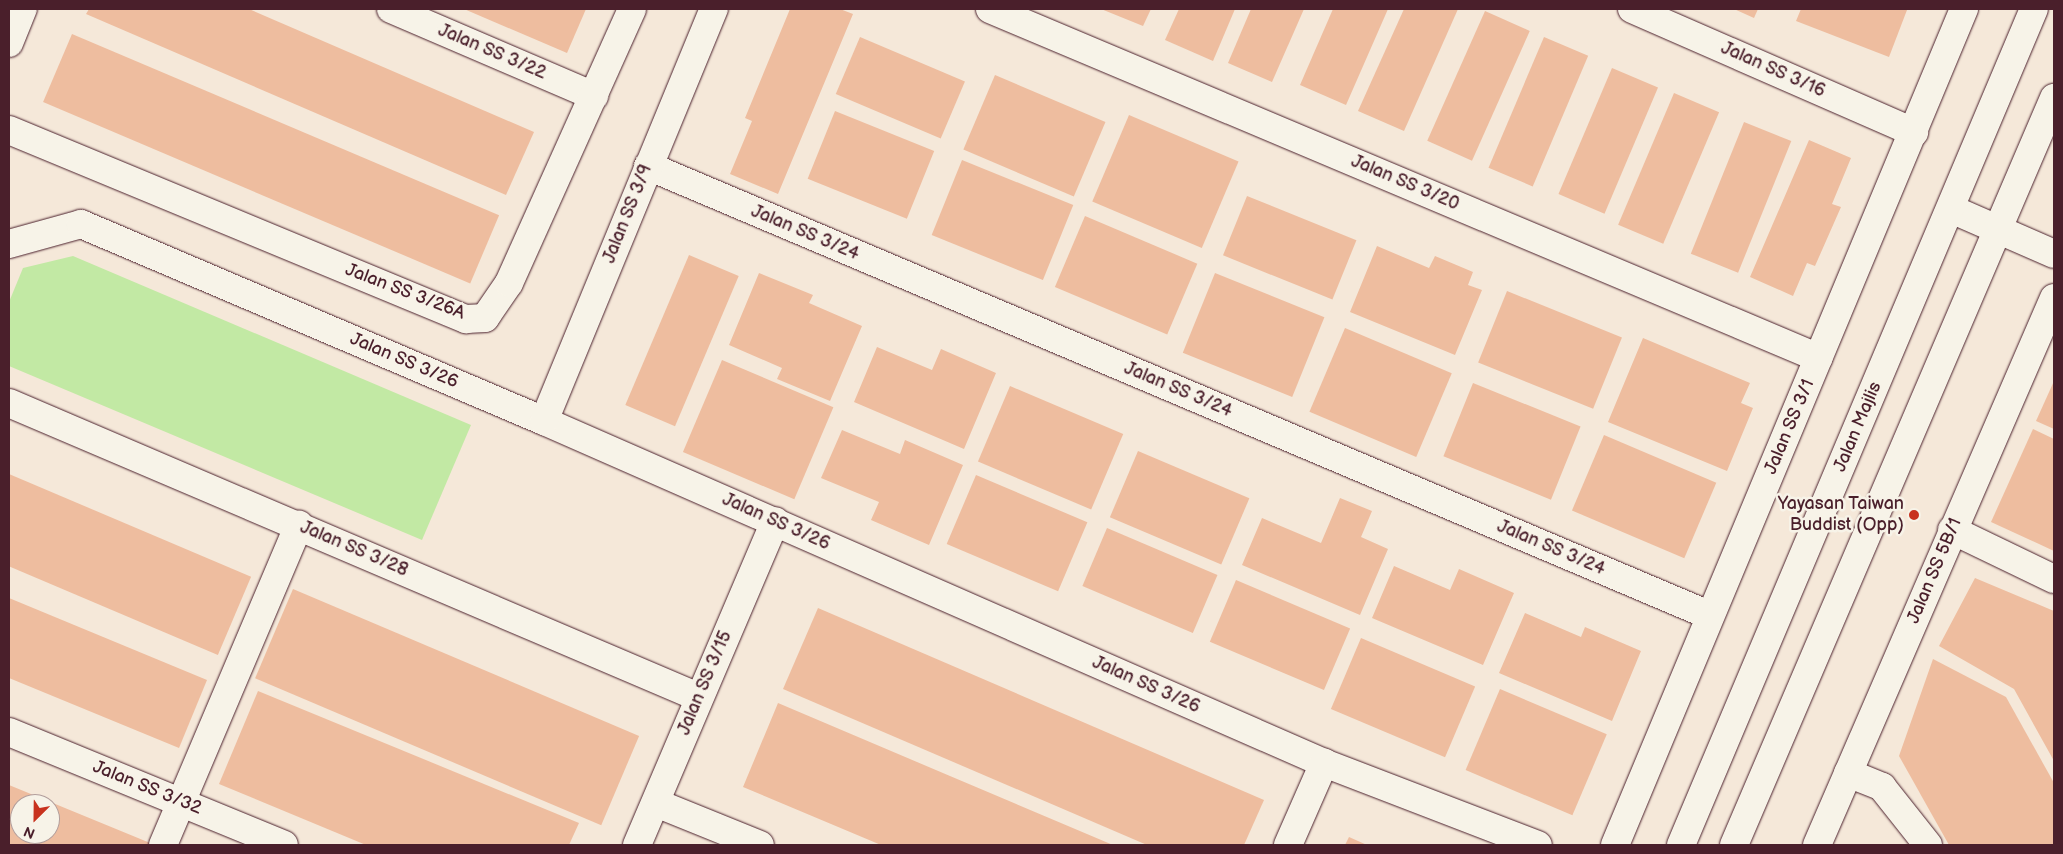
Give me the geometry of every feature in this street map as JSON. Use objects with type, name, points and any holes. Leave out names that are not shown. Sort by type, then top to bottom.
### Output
[{"type":"street","points":[[9,43],[23,9]]},
{"type":"street","name":"Jalan SS 3/22","points":[[391,9],[594,96]]},
{"type":"street","name":"Jalan SS 3/26A","points":[[9,130],[466,319],[485,318],[509,283],[632,9]]},
{"type":"street","name":"Jalan SS 3/9","points":[[544,421],[714,9]]},
{"type":"street","name":"Jalan SS 3/20","points":[[990,9],[1820,358]]},
{"type":"street","name":"Jalan SS 3/16","points":[[1632,9],[1914,132]]},
{"type":"street","name":"Jalan SS 3/1","points":[[1615,845],[1709,615],[1820,358],[1964,9]]},
{"type":"street","name":"Jalan Majlis","points":[[1681,845],[2034,9]]},
{"type":"street","points":[[1734,845],[2054,98]]},
{"type":"street","name":"Jalan SS 3/24","points":[[648,166],[1709,615]]},
{"type":"street","points":[[1951,209],[2054,254]]},
{"type":"street","name":"Jalan SS 3/26","points":[[10,244],[80,224],[775,521],[1324,763],[1538,845]]},
{"type":"street","name":"Jalan SS 5B/1","points":[[1817,845],[2054,298]]},
{"type":"street","name":"Jalan SS 3/28","points":[[9,403],[698,697]]},
{"type":"street","name":"Jalan SS 3/15","points":[[637,845],[656,803],[698,697],[775,521]]},
{"type":"street","points":[[163,845],[298,525]]},
{"type":"street","points":[[1952,530],[2054,579]]},
{"type":"street","name":"Jalan SS 3/32","points":[[9,732],[284,845]]},
{"type":"street","points":[[1288,845],[1324,763]]},
{"type":"street","points":[[1848,773],[1882,787],[1928,845]]},
{"type":"street","points":[[656,803],[760,845]]},
{"type":"green space","points":[[73,256],[471,425],[422,540],[9,366],[9,302],[23,268]]},
{"type":"building","points":[[89,9],[249,9],[534,132],[506,195],[86,14]]},
{"type":"building","points":[[464,9],[586,9],[567,53]]},
{"type":"building","points":[[790,9],[840,9],[853,14],[778,194],[730,174],[752,121],[745,118]]},
{"type":"building","points":[[1101,9],[1151,9],[1143,26]]},
{"type":"building","points":[[1179,9],[1235,9],[1213,61],[1165,40]]},
{"type":"building","points":[[1251,9],[1304,9],[1272,82],[1228,63]]},
{"type":"building","points":[[1333,9],[1388,9],[1346,105],[1300,85]]},
{"type":"building","points":[[1404,9],[1458,9],[1404,131],[1358,111]]},
{"type":"building","points":[[1734,9],[1758,9],[1754,18]]},
{"type":"building","points":[[1801,9],[1907,10],[1889,57],[1796,21]]},
{"type":"building","points":[[1485,11],[1530,31],[1472,161],[1427,141]]},
{"type":"building","points":[[72,34],[499,215],[470,283],[43,102]]},
{"type":"building","points":[[860,37],[965,82],[941,139],[836,94]]},
{"type":"building","points":[[1544,37],[1588,56],[1533,186],[1489,168]]},
{"type":"building","points":[[1612,68],[1658,88],[1604,214],[1558,194]]},
{"type":"building","points":[[995,75],[1105,122],[1074,196],[963,150]]},
{"type":"building","points":[[1674,93],[1719,112],[1663,244],[1618,225]]},
{"type":"building","points":[[835,111],[934,151],[907,219],[808,179]]},
{"type":"building","points":[[1129,115],[1239,161],[1202,248],[1092,202]]},
{"type":"building","points":[[1744,122],[1791,141],[1738,273],[1691,254]]},
{"type":"building","points":[[1809,140],[1851,158],[1832,204],[1841,207],[1815,266],[1807,263],[1793,296],[1750,277]]},
{"type":"building","points":[[962,160],[1073,205],[1043,280],[932,235]]},
{"type":"building","points":[[1247,196],[1356,240],[1332,300],[1223,255]]},
{"type":"building","points":[[1085,216],[1197,264],[1167,335],[1055,287]]},
{"type":"building","points":[[1377,246],[1429,268],[1435,256],[1473,272],[1468,285],[1482,290],[1455,355],[1350,312]]},
{"type":"building","points":[[689,255],[739,276],[675,426],[625,405]]},
{"type":"building","points":[[759,273],[813,295],[809,303],[862,326],[830,401],[777,379],[782,368],[729,345]]},
{"type":"building","points":[[1215,273],[1324,317],[1292,397],[1183,353]]},
{"type":"building","points":[[1507,291],[1622,337],[1593,409],[1478,362]]},
{"type":"building","points":[[1345,328],[1452,373],[1416,457],[1309,412]]},
{"type":"building","points":[[1643,338],[1750,383],[1741,403],[1753,408],[1727,471],[1608,422]]},
{"type":"building","points":[[877,347],[932,370],[941,349],[996,373],[964,449],[854,402]]},
{"type":"building","points":[[722,360],[833,407],[794,499],[683,452]]},
{"type":"building","points":[[2054,381],[2054,429],[2036,421]]},
{"type":"building","points":[[1473,383],[1581,426],[1551,500],[1443,456]]},
{"type":"building","points":[[1010,386],[1123,434],[1091,510],[978,461]]},
{"type":"building","points":[[2033,429],[2054,439],[2054,551],[1991,522]]},
{"type":"building","points":[[842,430],[900,454],[905,440],[963,465],[929,545],[871,520],[879,502],[821,478]]},
{"type":"building","points":[[1604,435],[1716,483],[1684,558],[1572,510]]},
{"type":"building","points":[[1138,451],[1249,498],[1221,565],[1110,517]]},
{"type":"building","points":[[9,474],[251,577],[218,655],[9,566]]},
{"type":"building","points":[[976,475],[1087,522],[1058,591],[947,544]]},
{"type":"building","points":[[1340,498],[1372,511],[1361,537],[1388,549],[1360,615],[1242,565],[1262,518],[1321,543]]},
{"type":"building","points":[[1107,528],[1217,575],[1193,633],[1082,586]]},
{"type":"building","points":[[1394,566],[1450,590],[1459,569],[1514,593],[1483,665],[1372,618]]},
{"type":"building","points":[[1975,578],[2054,611],[2054,761],[2014,689],[1939,646]]},
{"type":"building","points":[[1236,580],[1350,628],[1324,690],[1210,642]]},
{"type":"building","points":[[293,589],[639,736],[601,825],[255,678]]},
{"type":"building","points":[[9,598],[207,680],[179,748],[9,678]]},
{"type":"building","points":[[818,608],[1264,800],[1244,845],[1147,845],[783,689]]},
{"type":"building","points":[[1525,613],[1581,637],[1585,627],[1641,651],[1612,721],[1499,673]]},
{"type":"building","points":[[1361,638],[1475,686],[1445,757],[1331,709]]},
{"type":"building","points":[[1933,659],[2006,697],[2054,783],[2054,845],[1949,845],[1899,756]]},
{"type":"building","points":[[1500,689],[1607,734],[1572,815],[1466,770]]},
{"type":"building","points":[[258,691],[579,823],[569,845],[366,845],[219,784]]},
{"type":"building","points":[[778,703],[1113,845],[881,845],[743,787]]},
{"type":"building","points":[[9,785],[31,794],[10,794],[10,844],[60,844],[60,806],[155,845],[9,845]]},
{"type":"building","points":[[1349,837],[1367,845],[1345,845]]},
{"type":"place","name":"Yayasan Taiwan Buddist (Opp)","points":[[1914,515]]}]
